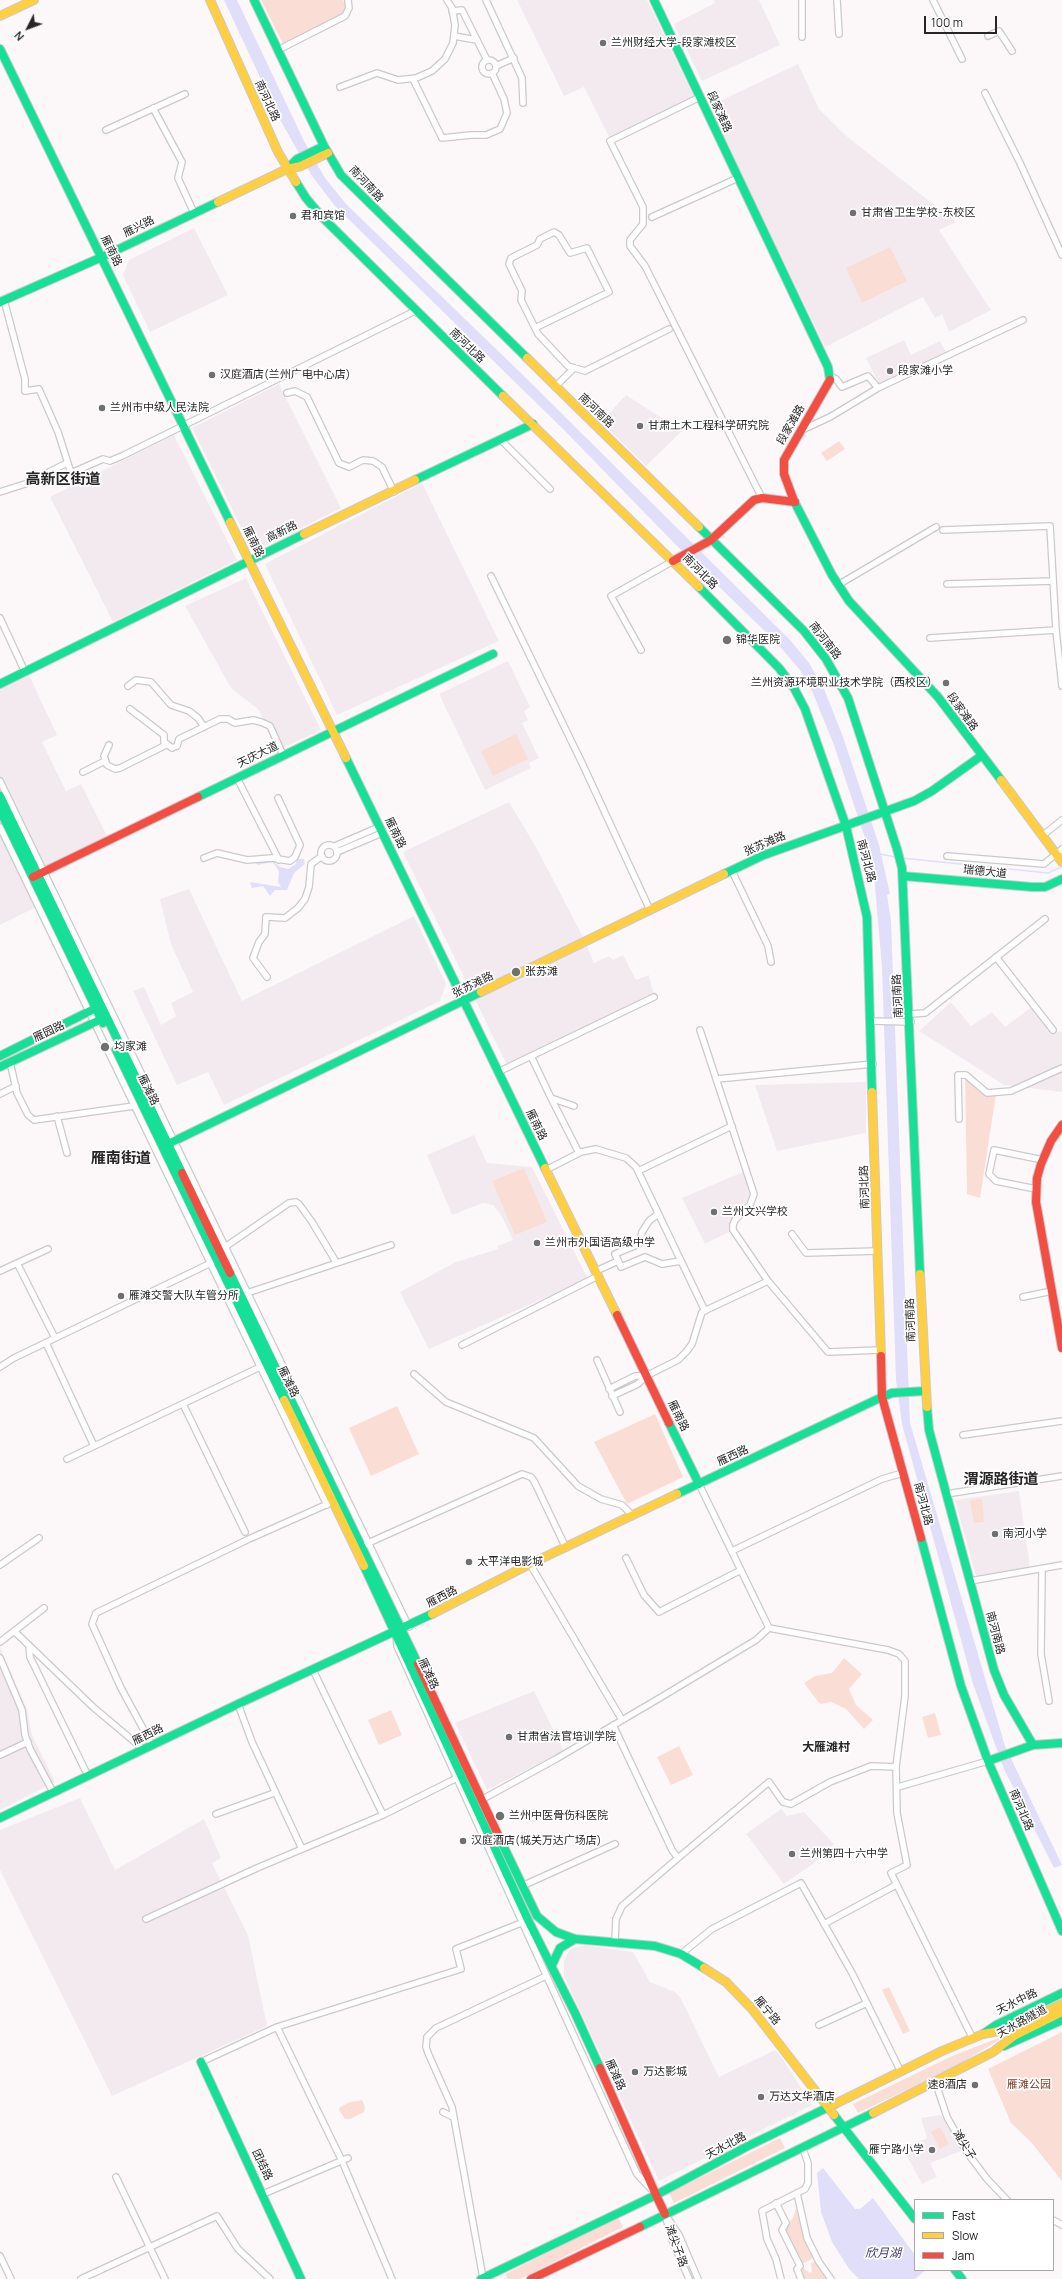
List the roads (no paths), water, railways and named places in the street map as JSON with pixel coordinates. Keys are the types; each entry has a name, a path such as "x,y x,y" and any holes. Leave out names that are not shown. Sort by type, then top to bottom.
{"main road":[{"path":"0,16 34,0"},
{"name":"南河北路","path":"210,0 287,169 306,198 322,217 416,311 677,560 779,668 794,688 805,709 846,826 862,889 867,917 873,1064 882,1397 961,1686 1062,1931"},
{"name":"南河南路","path":"254,0 278,50 322,151 341,175 804,631 836,674 848,698 886,812 903,872 925,1391 929,1430 1000,1685 1033,1745"},
{"name":"段家滩路","path":"654,0 828,366 830,380 784,460 784,474 795,502 838,585 849,601 938,697 1042,836 1060,856"},
{"name":"雁南路","path":"0,49 699,1484"},
{"name":"雁兴路","path":"2,301 102,257 322,151"},
{"name":"高新路","path":"0,684 250,560 533,424"},
{"path":"677,560 711,540 754,500 762,498 795,502"},
{"name":"天庆大道","path":"37,875 493,654"},
{"path":"886,812 914,801 932,791 981,756"},
{"name":"雁滩路","path":"0,796 37,875 95,1008 104,1018 165,1145 257,1352 333,1502 402,1630"},
{"name":"雁滩路","path":"0,810 37,875"},
{"name":"张苏滩路","path":"165,1145 770,853 886,812"},
{"name":"瑞德大道","path":"903,872 1032,887 1045,886 1062,879"},
{"name":"雁园路","path":"0,1056 95,1008"},
{"name":"雁园路","path":"0,1067 104,1018"},
{"path":"1062,1125 1056,1132 1043,1160 1036,1189 1037,1213 1061,1332 1062,1348"},
{"name":"雁滩路","path":"217,1260 333,1502 365,1545 526,1921 552,1965 665,2214"},
{"name":"雁西路","path":"0,1818 238,1704 402,1630 530,1564 882,1397 892,1394 925,1391"},
{"path":"991,1760 1033,1745 1062,1743"},
{"name":"雁滩路","path":"463,1775 481,1800 537,1916"},
{"name":"雁宁路","path":"537,1916 556,1932 575,1939 615,1941 655,1946 681,1954 726,1982 752,2009 842,2127 914,2218"},
{"path":"552,1965 560,1948 575,1939"},
{"name":"天水中路","path":"983,2034 996,2025 1062,1993"},
{"name":"天水路隧道","path":"983,2034 1010,2029 1062,2004"},
{"name":"天水路隧道","path":"993,2052 1014,2036 1062,2012"},
{"path":"531,2279 803,2149 842,2127 993,2052 1062,2020"},
{"name":"天水北路","path":"483,2279 656,2195 828,2107 983,2034"},
{"name":"团结路","path":"201,2062 301,2279"},
{"path":"499,2279 501,2269"},
{"path":"956,2271 962,2279"}],"street":[{"path":"278,50 345,16 349,8 348,0"},
{"path":"340,87 377,73 398,80 413,79 432,71 445,59 453,43 455,26 452,11 447,0"},
{"path":"486,0 522,78 523,103"},
{"path":"802,0 802,37"},
{"path":"837,0 840,34"},
{"path":"933,0 962,59"},
{"path":"452,11 462,10 487,60"},
{"path":"988,36 999,31 1012,51"},
{"path":"454,36 477,40"},
{"path":"492,73 496,66 514,58"},
{"path":"487,60 493,61 496,66"},
{"path":"487,60 484,63 483,69 486,72 492,73"},
{"path":"413,79 442,138 486,135 500,129 507,113 504,99 492,73"},
{"path":"985,93 1020,163 1062,254"},
{"path":"106,130 185,94"},
{"path":"700,97 610,141 643,207 643,224 630,240 630,246 645,266 762,498"},
{"path":"153,108 182,162 178,178 194,213"},
{"path":"652,217 738,178"},
{"path":"535,328 609,292 587,248 570,253 559,235 554,232 543,237 537,245 513,256 509,262 522,291 521,300 535,328 538,334 568,366 585,371 669,329"},
{"path":"2,301 25,379 25,391 39,389 58,432 71,473 103,459 110,461 416,311"},
{"path":"802,430 830,417 878,388 1024,320"},
{"path":"555,387 574,368"},
{"path":"829,375 836,379 842,387 868,376 878,388"},
{"path":"287,394 296,391 307,397 339,463 349,467 362,460 373,461 382,467 394,492"},
{"path":"501,440 550,489"},
{"path":"0,492 25,484 67,463"},
{"path":"943,530 1050,526 1056,630 1062,686"},
{"path":"838,585 936,527"},
{"path":"641,650 611,596 677,560"},
{"path":"491,576 582,763 650,910"},
{"path":"947,584 1053,581"},
{"path":"0,618 25,672"},
{"path":"930,638 1056,630"},
{"path":"128,686 136,680 146,680 151,682 172,705 189,711 198,718 204,727"},
{"path":"130,709 164,735 166,745"},
{"path":"109,745 104,752 105,761 111,767 120,768 166,745 174,747 179,739 224,718 235,723 253,720 270,726 284,755"},
{"path":"83,772 105,761"},
{"path":"237,778 279,860"},
{"name":"雁滩路","path":"0,781 37,875 104,1018 165,1145 225,1247 248,1293 365,1545"},
{"path":"204,858 217,853 246,860 272,858 290,861 295,857 300,845 278,798"},
{"path":"1042,836 1062,820"},
{"name":"雁滩路","path":"0,827 95,1008 104,1018 134,1106 165,1145"},
{"path":"336,849 381,830"},
{"path":"267,977 253,958 258,942 265,934 266,917 285,918 298,908 305,899 309,887 311,864 322,856 323,847 329,844 336,849"},
{"path":"322,856 327,860 333,860 336,849"},
{"path":"948,856 1044,864 1060,856"},
{"path":"732,871 768,946 771,962"},
{"path":"871,1021 898,1022 925,1013 1045,920"},
{"path":"996,958 1053,1030"},
{"path":"498,1072 654,997"},
{"path":"700,1030 754,1194 750,1205 733,1225 734,1230 768,1281 828,1352 881,1350"},
{"path":"531,1056 579,1153"},
{"path":"10,1062 17,1093 28,1115 34,1120 134,1106"},
{"path":"716,1079 873,1064"},
{"path":"959,1119 958,1075 966,1075 987,1093 1011,1091 1062,1068"},
{"path":"0,1094 16,1086"},
{"path":"551,1098 574,1106"},
{"path":"57,1116 67,1153"},
{"path":"638,1171 732,1126"},
{"path":"546,1170 579,1153 596,1149 626,1158 638,1171 705,1311"},
{"path":"1036,1189 996,1181 989,1174 994,1150 1043,1160"},
{"path":"225,1247 289,1203 296,1202 303,1210 336,1262"},
{"path":"658,1214 645,1227 639,1244 615,1254 618,1261 621,1267 644,1257 662,1264 681,1261"},
{"path":"792,1234 806,1253 878,1251"},
{"path":"248,1293 336,1262 391,1245"},
{"path":"0,1271 48,1249"},
{"path":"0,1367 55,1338 217,1260"},
{"path":"462,1345 597,1274 618,1261"},
{"path":"17,1263 55,1338"},
{"path":"612,1396 638,1384 646,1376 678,1360 692,1344 702,1312 768,1281"},
{"path":"1022,1297 1052,1291"},
{"path":"46,1343 94,1446"},
{"name":"雁滩路","path":"257,1352 260,1367 333,1502"},
{"path":"597,1360 608,1389 620,1412"},
{"path":"67,1459 260,1367"},
{"path":"414,1374 446,1402 534,1438 578,1486 601,1500 618,1503 633,1516"},
{"path":"608,1389 635,1376 646,1376"},
{"path":"183,1404 245,1532"},
{"path":"963,1435 1062,1421"},
{"path":"732,1551 882,1479 903,1473"},
{"path":"365,1545 522,1474 531,1477 534,1481 566,1548"},
{"path":"946,1494 1062,1476"},
{"name":"雁南路","path":"699,1484 769,1628"},
{"path":"152,1745 121,1688 92,1624 96,1614 249,1539 333,1502"},
{"path":"0,1565 39,1538"},
{"path":"626,1558 644,1595 659,1612 741,1570"},
{"path":"530,1564 622,1720"},
{"path":"970,1581 1062,1565"},
{"path":"1042,1569 1042,1654 1049,1701"},
{"path":"0,1642 44,1608"},
{"path":"481,1800 556,1759 756,1640 769,1628 888,1650 903,1657 906,1667 905,1696 896,1767 898,1787 897,1813 907,1865 891,1873 973,2039"},
{"path":"14,1631 93,1706 143,1749"},
{"path":"29,1644 30,1657 88,1776"},
{"path":"0,1658 22,1710 28,1742 53,1792"},
{"path":"313,1670 383,1815"},
{"path":"238,1704 252,1742 274,1793 302,1849"},
{"path":"613,1725 672,1850 678,1858"},
{"path":"0,1754 28,1742"},
{"path":"898,1787 991,1760"},
{"path":"615,1941 616,1919 622,1906 769,1782 783,1802 791,1804 830,1782 871,1766 896,1767"},
{"path":"146,1919 302,1849 383,1815 463,1775"},
{"path":"216,1814 274,1793"},
{"path":"522,1886 615,1844"},
{"path":"681,1954 712,1929 801,1883 867,2003 901,2072"},
{"path":"824,1924 896,1884"},
{"path":"201,2062 278,2027 462,1969 456,1949 526,1921 546,1976 637,2174 656,2195"},
{"path":"483,2279 452,2107 426,2047 427,2036 436,2028 546,1976"},
{"path":"819,2024 867,2003"},
{"path":"278,2027 342,2161 392,2279"},
{"name":"滩尖子","path":"935,2081 947,2117 966,2151 987,2179 1005,2199"},
{"path":"443,2112 453,2117"},
{"path":"780,2279 776,2259 767,2239 762,2211 804,2189 808,2183 808,2163 803,2149"},
{"path":"263,2194 348,2158"},
{"path":"116,2177 165,2279"},
{"path":"797,2193 807,2238 819,2262 831,2279"},
{"path":"776,2203 786,2223 782,2230 800,2266 797,2269 801,2279"},
{"name":"滩尖子路","path":"665,2214 672,2240 689,2279"},
{"name":"滩尖子路","path":"665,2214 679,2235 698,2279"},
{"path":"81,2279 217,2216 238,2249 270,2279"},
{"path":"0,2256 11,2279"}],"water":[{"path":"224,0 237,0 304,141 325,178 346,204 526,378 791,641 809,663 824,689 843,737 879,845 890,894 887,895 891,921 910,1423 1005,1746 1062,1865 1054,1868 1004,1769 973,1684 902,1424 896,1380 882,967 874,875 869,850 834,745 812,691 800,670 776,642 673,542 566,432 335,206 312,176 279,118"},
{"path":"296,859 304,859 305,864 294,873 287,890 275,890 270,896 263,886 252,888 250,882 281,887 278,882 279,871 272,862 258,865 255,862 257,861 274,862 280,867 288,869 296,864"},
{"name":"欣月湖","path":"823,2168 855,2209 860,2209 873,2198 914,2254 914,2271 925,2271 915,2279 859,2279 849,2269 832,2242 821,2212 817,2173"}],"waterway":[{"path":"880,854 896,857"},
{"path":"902,858 1048,873 1062,867"}],"place":[{"name":"兰州财经大学-段家滩校区","path":"603,43"},
{"name":"甘肃省卫生学校-东校区","path":"853,213"},
{"name":"君和宾馆","path":"293,216"},
{"name":"段家滩小学","path":"890,371"},
{"name":"汉庭酒店(兰州广电中心店)","path":"212,375"},
{"name":"兰州市中级人民法院","path":"102,408"},
{"name":"甘肃土木工程科学研究院","path":"640,426"},
{"name":"锦华医院","path":"727,640"},
{"name":"兰州资源环境职业技术学院（西校区）","path":"946,683"},
{"name":"张苏滩","path":"516,972"},
{"name":"均家滩","path":"105,1047"},
{"name":"兰州文兴学校","path":"714,1212"},
{"name":"兰州市外国语高级中学","path":"537,1243"},
{"name":"雁滩交警大队车管分所","path":"121,1296"},
{"name":"南河小学","path":"995,1534"},
{"name":"太平洋电影城","path":"469,1562"},
{"name":"甘肃省法官培训学院","path":"509,1737"},
{"name":"兰州中医骨伤科医院","path":"500,1816"},
{"name":"汉庭酒店(城关万达广场店)","path":"463,1841"},
{"name":"兰州第四十六中学","path":"792,1854"},
{"name":"万达影城","path":"635,2072"},
{"name":"速8酒店","path":"975,2085"},
{"name":"万达文华酒店","path":"761,2097"},
{"name":"雁宁路小学","path":"932,2150"}],"district":[{"name":"高新区街道","path":"63,480"},
{"name":"雁南街道","path":"121,1159"},
{"name":"渭源路街道","path":"1001,1480"},
{"name":"大雁滩村","path":"826,1748"}],"park label":[{"name":"雁滩公园","path":"1029,2085"}]}
